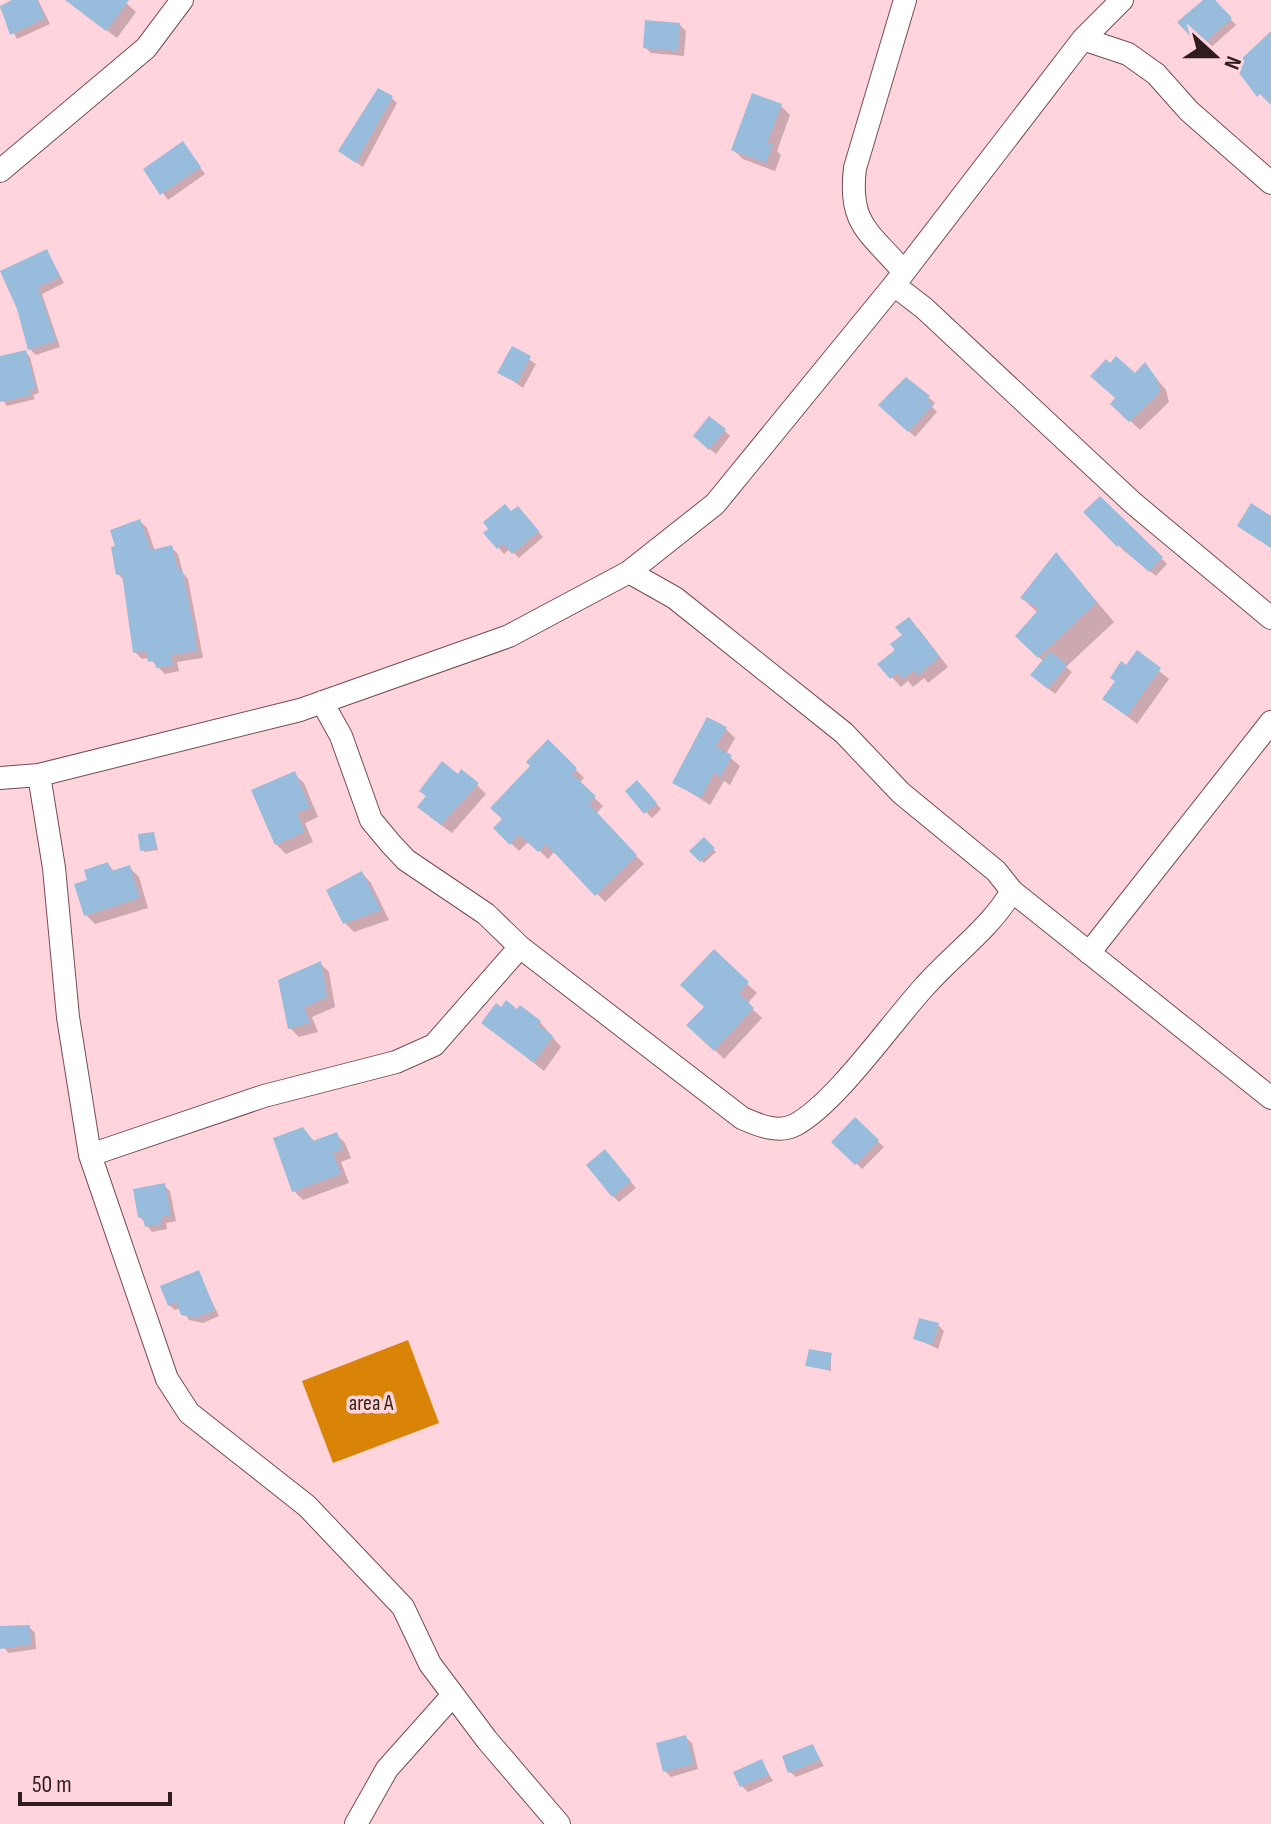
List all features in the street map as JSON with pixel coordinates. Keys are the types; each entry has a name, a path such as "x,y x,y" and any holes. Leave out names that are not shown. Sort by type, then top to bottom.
{"street":[{"path":"0,171 146,48 182,0"},
{"path":"905,0 855,168 852,192 859,222 924,308 1133,503 1271,618"},
{"path":"0,778 39,775 322,702 509,636 629,572 715,504 899,278 1083,39 1122,0"},
{"path":"1083,39 1128,54 1156,74 1189,111 1271,183"},
{"path":"629,572 675,598 844,733 901,793 996,871 1012,891 1271,1098"},
{"path":"322,702 341,736 371,820 406,860 486,914 520,947 742,1118 765,1128 791,1127 837,1088 926,984 992,922 1012,891"},
{"path":"1089,953 1271,722"},
{"path":"39,775 54,868 68,1017 90,1155 167,1379 189,1413 307,1506 403,1607 430,1664 559,1824"},
{"path":"90,1155 264,1096 396,1062 434,1045 520,947"},
{"path":"356,1824 387,1769 453,1695"}],"green space":[{"name":"area A","path":"408,1340 439,1423 333,1463 302,1381"}],"building":[{"path":"12,0 37,0 45,18 10,35 0,6"},
{"path":"65,0 129,0 106,31"},
{"path":"1203,0 1215,0 1232,18 1200,47 1177,22"},
{"path":"645,20 680,23 678,51 643,48"},
{"path":"1271,31 1271,105 1260,94 1257,97 1234,66"},
{"path":"378,88 393,96 356,163 338,151"},
{"path":"752,93 782,104 767,143 773,144 766,163 731,150"},
{"path":"183,141 201,167 160,195 143,169"},
{"path":"47,249 60,277 38,287 56,341 28,350 17,309 0,271"},
{"path":"512,346 531,356 517,383 497,373"},
{"path":"26,350 36,389 30,390 31,395 0,402 0,356"},
{"path":"1116,356 1135,373 1145,362 1157,379 1160,392 1129,422 1110,404 1115,398 1090,376 1106,359 1110,363"},
{"path":"906,377 930,396 927,399 933,405 908,432 878,405"},
{"path":"709,416 726,429 709,450 693,436"},
{"path":"1100,496 1163,557 1149,572 1119,545 1117,547 1083,512"},
{"path":"1251,503 1271,516 1271,548 1237,526"},
{"path":"505,504 511,511 518,506 539,531 512,554 503,544 497,549 483,533 488,529 483,522"},
{"path":"140,519 151,550 172,545 178,570 182,570 195,632 197,651 171,655 173,665 156,668 155,661 148,662 146,651 133,653 122,574 116,575 111,547 115,546 110,530"},
{"path":"1056,552 1097,602 1038,658 1015,636 1039,609 1020,598"},
{"path":"909,617 940,657 918,675 914,670 903,679 898,673 890,679 877,664 895,650 890,644 902,635 895,627"},
{"path":"1137,650 1161,668 1127,716 1102,699 1115,681 1110,678 1121,661 1126,665"},
{"path":"1050,651 1067,665 1048,689 1030,675"},
{"path":"707,717 727,727 716,747 732,755 721,777 714,773 701,798 672,783"},
{"path":"548,739 577,768 572,774 596,796 589,804 637,855 595,896 546,844 538,852 519,834 510,845 493,828 502,819 490,808 530,766 526,762"},
{"path":"442,761 458,774 461,769 479,783 441,825 417,807 426,796 419,791"},
{"path":"295,771 310,808 297,813 305,832 275,845 251,790"},
{"path":"637,780 657,803 644,814 625,791"},
{"path":"154,832 157,848 140,851 138,834"},
{"path":"704,837 715,848 700,862 689,851"},
{"path":"108,862 111,871 130,865 140,898 84,916 74,884 87,880 84,870"},
{"path":"362,871 381,910 343,924 326,890"},
{"path":"714,949 749,982 739,993 754,1008 714,1051 686,1025 704,1007 680,985"},
{"path":"321,961 327,997 304,1008 310,1023 288,1029 278,980"},
{"path":"506,1000 517,1009 520,1005 541,1021 538,1025 553,1036 534,1063 481,1023 496,1003 501,1007"},
{"path":"855,1117 879,1140 855,1165 831,1142"},
{"path":"303,1127 313,1141 337,1132 343,1149 333,1153 341,1174 292,1192 273,1138"},
{"path":"605,1149 631,1181 612,1197 586,1165"},
{"path":"165,1183 171,1215 161,1217 162,1224 145,1227 143,1217 138,1218 133,1189"},
{"path":"199,1270 215,1310 196,1318 181,1315 176,1302 168,1306 160,1286"},
{"path":"919,1318 939,1323 932,1345 913,1339"},
{"path":"809,1349 832,1353 829,1370 805,1366"},
{"path":"30,1625 31,1644 0,1649 0,1626"},
{"path":"686,1735 694,1764 663,1772 656,1743"},
{"path":"813,1744 820,1760 788,1773 782,1756"},
{"path":"762,1759 769,1775 740,1787 733,1772"}]}
